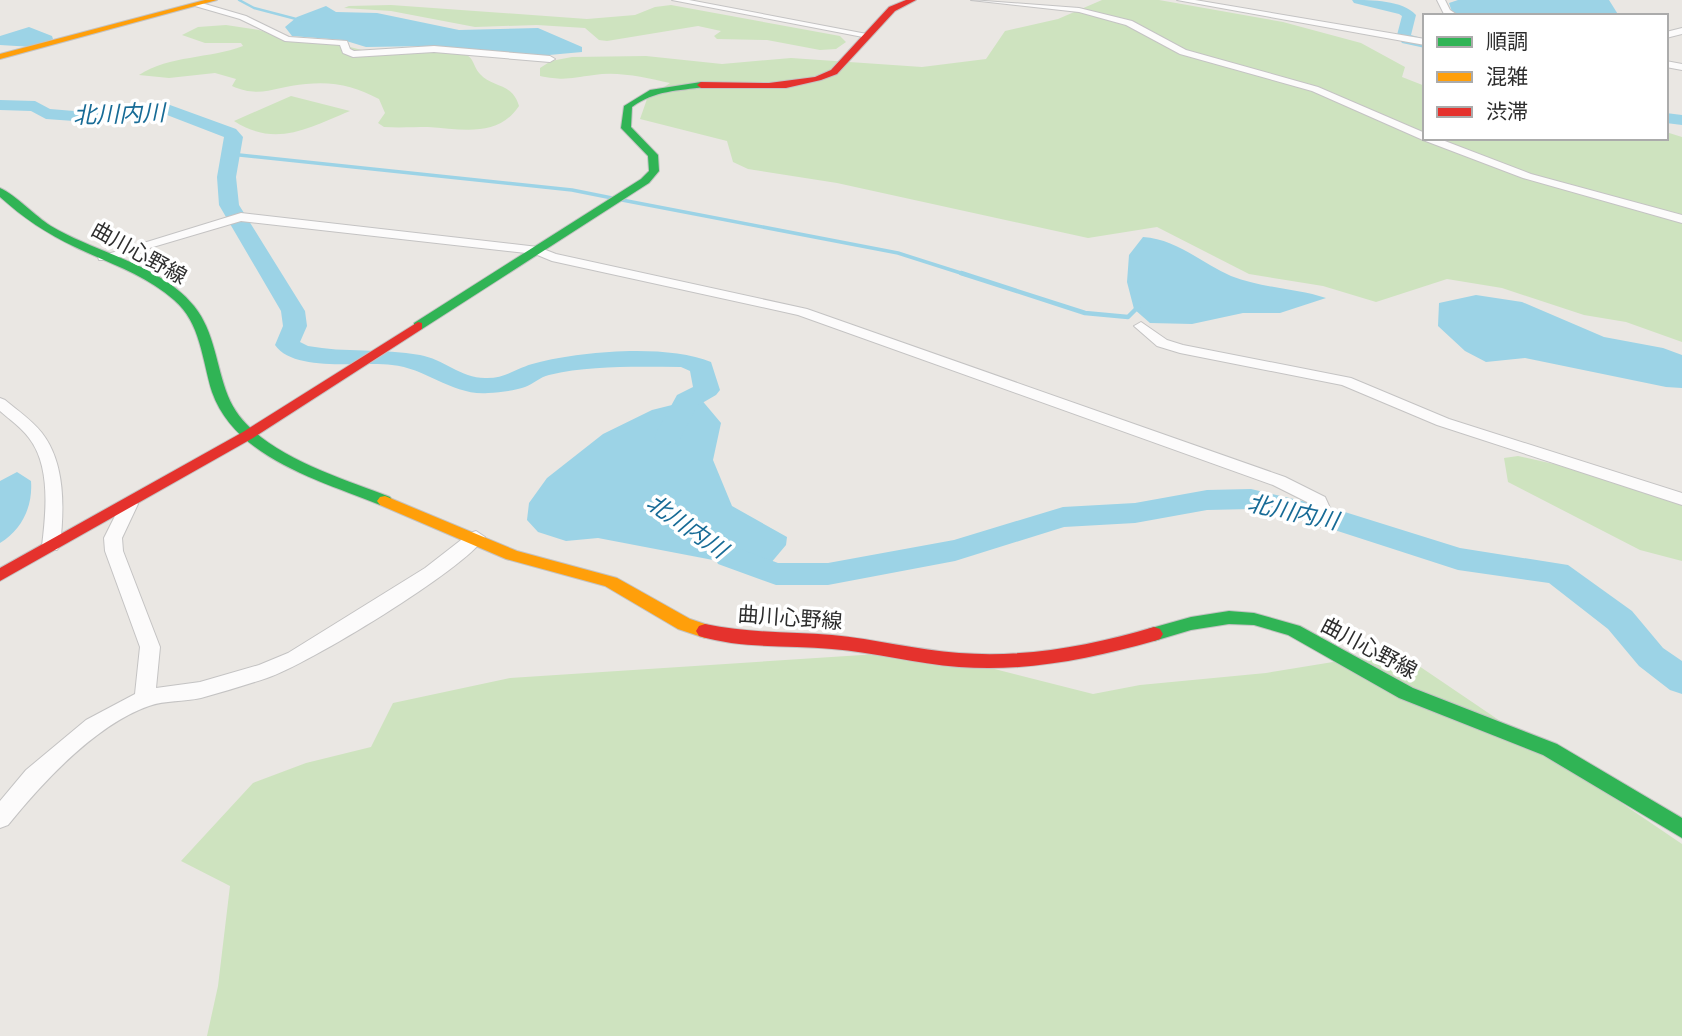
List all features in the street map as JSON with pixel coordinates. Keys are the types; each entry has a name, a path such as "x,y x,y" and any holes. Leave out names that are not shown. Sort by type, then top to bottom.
{"street":[{"path":"676,0 868,35"},
{"path":"0,575 248,435 645,181 654,171 653,155 631,135 625,123 633,99 655,88 670,86 782,86 811,82 834,72 896,6 912,0"},
{"path":"975,0 1079,10 1129,23 1183,52 1315,89 1423,137"},
{"path":"1181,0 1423,42"},
{"path":"1441,0 1451,14"},
{"path":"0,57 199,2 274,30 288,40 344,43 346,51 353,54 434,49 550,59"},
{"path":"1431,140 1527,176 1682,219"},
{"name":"曲川心野線","path":"1,195 25,216 182,300 198,320 211,348 227,416 248,435 348,485 476,537 517,557 586,573 624,587 686,625 704,631 754,639 850,644 956,662 1004,661 1099,649 1213,620 1251,618 1293,631 1412,695 1533,741 1573,762 1682,830"},
{"path":"104,257 241,216 538,251 552,257 802,312 1279,481 1319,501 1321,508 1316,523"},
{"path":"1141,326 1162,343 1180,349 1346,381 1443,422 1682,499"},
{"path":"0,403 38,438 46,452 53,495 51,546"},
{"path":"129,504 113,538 114,551 150,647 145,698"},
{"path":"0,818 34,777 94,726 145,698 200,690 264,671 295,658 432,573 476,537"}],"green space":[{"path":"1102,0 1159,0 1283,22 1361,43 1405,67 1402,77 1423,85 1423,140 1668,140 1668,133 1682,137 1682,342 1626,322 1584,315 1502,288 1447,279 1376,302 1323,286 1249,274 1157,227 1088,238 837,183 748,169 733,162 727,141 640,119 647,99 670,83 613,74 562,79 540,76 540,68 551,61 572,57 646,56 722,64 791,58 922,67 986,59 1005,31 1058,19"},
{"path":"391,5 587,19 635,15 655,7 671,5 840,36 846,42 836,49 820,50 767,40 717,39 714,36 721,31 698,26 607,41 599,40 585,28 537,25 475,27 391,11 344,8"},
{"path":"226,25 259,30 287,39 338,44 370,52 462,53 471,59 477,71 485,78 512,93 519,106 501,123 478,129 384,127 378,123 385,113 379,99 344,86 316,83 260,92 232,86 236,79 215,73 169,78 139,75 177,60 243,46 241,43 205,43 182,35 198,27"},
{"path":"291,96 350,111 306,129 278,134 249,129 234,121"},
{"path":"1518,456 1682,493 1682,561 1640,550 1508,482 1504,458"},
{"path":"924,651 1093,694 1140,685 1266,673 1376,655 1419,666 1682,844 1682,1036 207,1036 218,986 230,886 181,861 253,783 306,763 371,747 393,703 510,678"}],"water":[{"path":"1458,0 1609,0 1618,14 1458,14 1452,12 1449,3"},
{"path":"326,6 336,12 377,13 459,30 538,28 582,47 582,52 538,56 427,46 366,47 343,40 292,36 285,27 297,17"},
{"path":"29,27 52,36 53,39 33,47 0,45 0,36"},
{"path":"1143,237 1167,242 1242,280 1326,298 1280,313 1243,313 1192,324 1150,323 1134,309 1127,282 1129,255"},
{"path":"1476,295 1522,302 1604,337 1663,348 1682,355 1682,388 1525,358 1486,362 1465,351 1438,326 1439,303"},
{"path":"700,398 721,423 713,460 732,506 787,537 786,545 765,570 598,538 566,541 538,532 527,520 529,503 547,478 603,434 652,410"},
{"path":"17,472 31,481 28,508 20,524 0,543 0,481"}],"waterway":[{"path":"239,0 254,8 300,20"},
{"path":"1359,0 1404,11 1409,15 1404,35 1407,40 1423,44"},
{"name":"北川内川","path":"0,105 35,106 46,114 74,116 147,108 170,110 230,133 234,137 226,177 229,205 293,311 295,326 287,345 301,352 323,356 392,357 424,363 457,381 485,386 515,382 540,369 615,359 685,360 702,367 707,390 686,401 668,437"},
{"path":"1668,118 1682,120"},
{"path":"230,154 572,190 612,198"},
{"path":"622,200 898,253 967,275"},
{"path":"961,273 1085,313 1128,317 1138,307"},
{"name":"北川内川","path":"729,556 776,574 828,574 955,550 1063,517 1135,513 1207,500 1251,499 1322,515 1458,559 1557,573 1620,620 1651,657 1682,680"}],"traffic: fast":[{"path":"418,326 645,181 654,171 653,155 626,128 628,106 653,92 672,87 701,85"},
{"path":"0,191 47,228 138,271 178,297 198,321 226,408 238,424 255,439 297,465 385,501"},
{"path":"1154,634 1229,618 1254,619 1294,630 1406,693 1550,749 1682,829"}],"traffic: slow":[{"path":"0,57 213,0"},
{"path":"385,501 512,555 611,582 684,624 705,631"}],"traffic: jam":[{"path":"701,85 769,86 818,79 834,72 892,9 912,0"},
{"path":"0,575 248,435 418,326"},
{"path":"705,631 752,638 832,642 943,659 984,661 1058,656 1154,634"}]}
